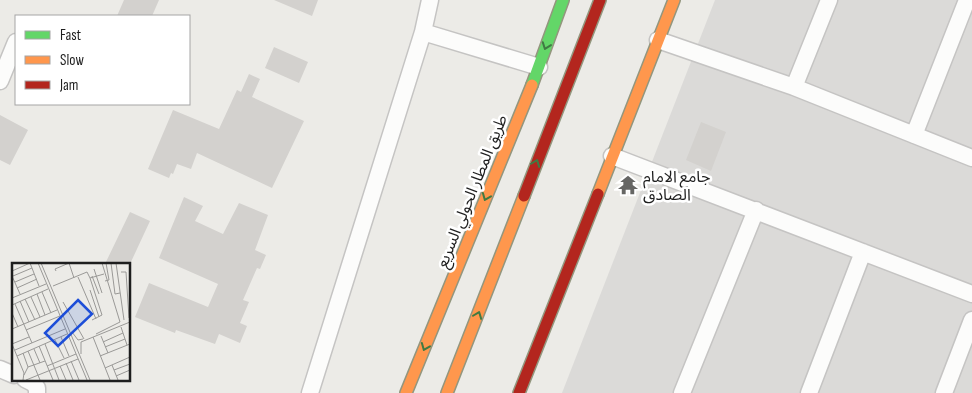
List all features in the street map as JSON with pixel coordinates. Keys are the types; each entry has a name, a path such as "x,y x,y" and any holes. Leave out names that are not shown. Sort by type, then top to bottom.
{"main road":[{"name":"طريق المطار الحولي السريع","path":"406,393 539,67 562,0"},
{"path":"448,393 600,0"},
{"path":"519,393 674,0"}],"street":[{"path":"310,393 423,32 430,0"},
{"path":"794,87 829,0"},
{"path":"914,135 967,9"},
{"path":"423,32 539,67"},
{"path":"658,40 794,87 972,158"},
{"path":"0,81 15,44"},
{"path":"612,156 972,294"},
{"path":"682,393 756,210"},
{"path":"809,393 864,252"},
{"path":"944,393 972,320"},
{"path":"0,369 12,374"},
{"path":"27,380 37,388 37,393"}],"shaded area":[{"path":"715,0 972,0 972,393 562,393"}],"building":[{"path":"124,0 159,0 152,15 117,15"},
{"path":"274,0 318,0 312,16"},
{"path":"274,47 308,62 299,83 265,68"},
{"path":"249,74 260,79 252,97 304,121 272,188 197,153 191,169 177,164 169,178 148,169 173,110 219,129 237,90 241,92"},
{"path":"0,115 28,130 10,165 0,160"},
{"path":"701,122 726,132 711,171 686,160"},
{"path":"184,197 203,206 195,221 223,234 239,203 268,215 255,250 266,255 260,269 257,268 243,300 249,302 240,323 247,326 240,343 219,334 215,344 176,330 175,333 135,317 149,283 208,307 218,284 159,258"},
{"path":"130,212 150,221 130,264 105,263"}],"traffic: fast":[{"path":"532,85 563,0"}],"traffic: slow":[{"path":"598,194 674,0"},
{"path":"406,393 532,85"},
{"path":"447,393 524,196"}],"traffic: jam":[{"path":"524,196 600,0"},
{"path":"519,393 598,194"}],"place":[{"name":"جامع الامام الصادق","path":"628,185"}]}
